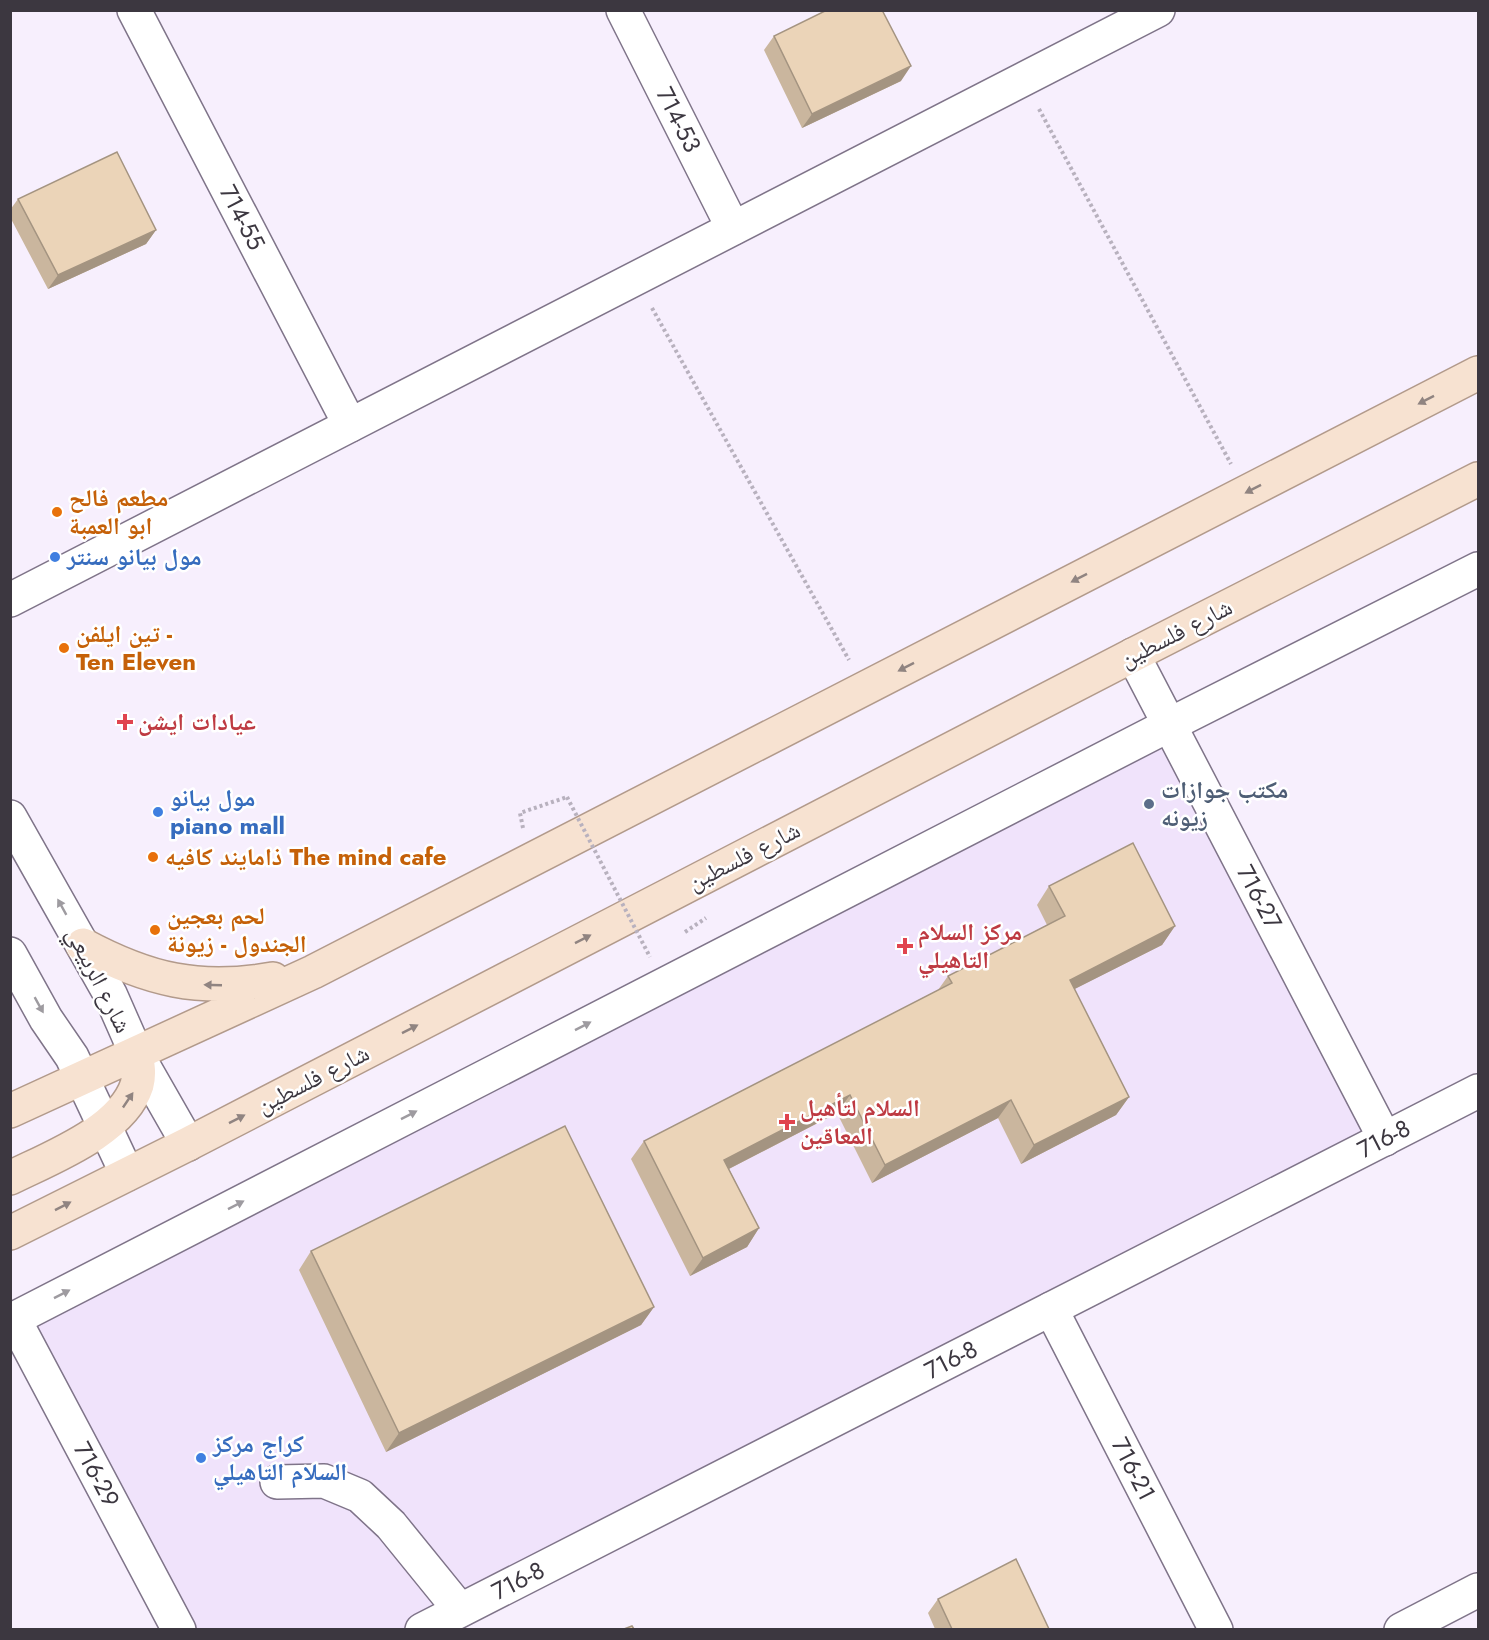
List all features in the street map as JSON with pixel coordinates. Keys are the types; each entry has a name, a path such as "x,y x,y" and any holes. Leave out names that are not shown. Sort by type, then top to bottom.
{"main road":[{"path":"10,1111 313,972 1479,373"},
{"name":"شارع فلسطين","path":"10,1233 188,1144 1133,655 1479,479"},
{"path":"83,945 116,963 156,977 192,984 244,984 313,972"},
{"path":"10,1178 75,1146 117,1115 130,1099 137,1084 139,1069 136,1053"}],"street":[{"name":"714-55","path":"134,10 350,425"},
{"name":"714-53","path":"623,10 733,228"},
{"path":"10,600 1023,79 1121,19 1158,10"},
{"path":"12,1320 1169,724 1479,569"},
{"name":"716-27","path":"1133,655 1385,1139"},
{"name":"شارع الربيعي","path":"10,817 110,994 136,1053 188,1144"},
{"path":"10,954 82,1077 127,1174"},
{"name":"716-8","path":"422,1629 1479,1091"},
{"name":"716-21","path":"1051,1309 1216,1629"},
{"name":"716-29","path":"12,1320 179,1629"},
{"path":"277,1482 324,1481 360,1496 391,1526 460,1611"},
{"path":"1401,1629 1479,1590"}],"path":[{"path":"1023,79 1247,492"},
{"path":"635,279 864,688"},
{"path":"520,813 567,797 650,957"}],"shaded area":[{"path":"1169,725 1385,1139 422,1629 179,1629 14,1319"}],"building":[{"path":"827,10 882,10 911,66 812,114 774,36"},
{"path":"117,152 156,230 58,275 18,199"},
{"path":"1133,843 1175,926 1070,980 1129,1097 1034,1145 1011,1100 885,1165 850,1095 724,1160 759,1228 703,1258 644,1141 952,983 948,976 1065,916 1049,886"},
{"path":"565,1126 654,1307 399,1433 311,1251"},
{"path":"1016,1559 1049,1629 952,1629 938,1599"}],"place":[{"name":"مطعم فالح ابو العمبة","path":"57,512"},
{"name":"مول بيانو سنتر","path":"55,557"},
{"name":"تين ايلفن - Ten Eleven","path":"64,648"},
{"name":"عيادات ايشن","path":"125,722"},
{"name":"مكتب جوازات زيونه","path":"1149,804"},
{"name":"مول بيانو piano mall","path":"158,812"},
{"name":"ذامايند كافيه The mind cafe","path":"153,857"},
{"name":"لحم بعجين الجندول - زيونة","path":"155,930"},
{"name":"مركز السلام التاهيلي","path":"905,946"},
{"name":"السلام لتأهيل المعاقين","path":"787,1122"},
{"name":"كراج مركز السلام التاهيلي","path":"201,1458"}]}
